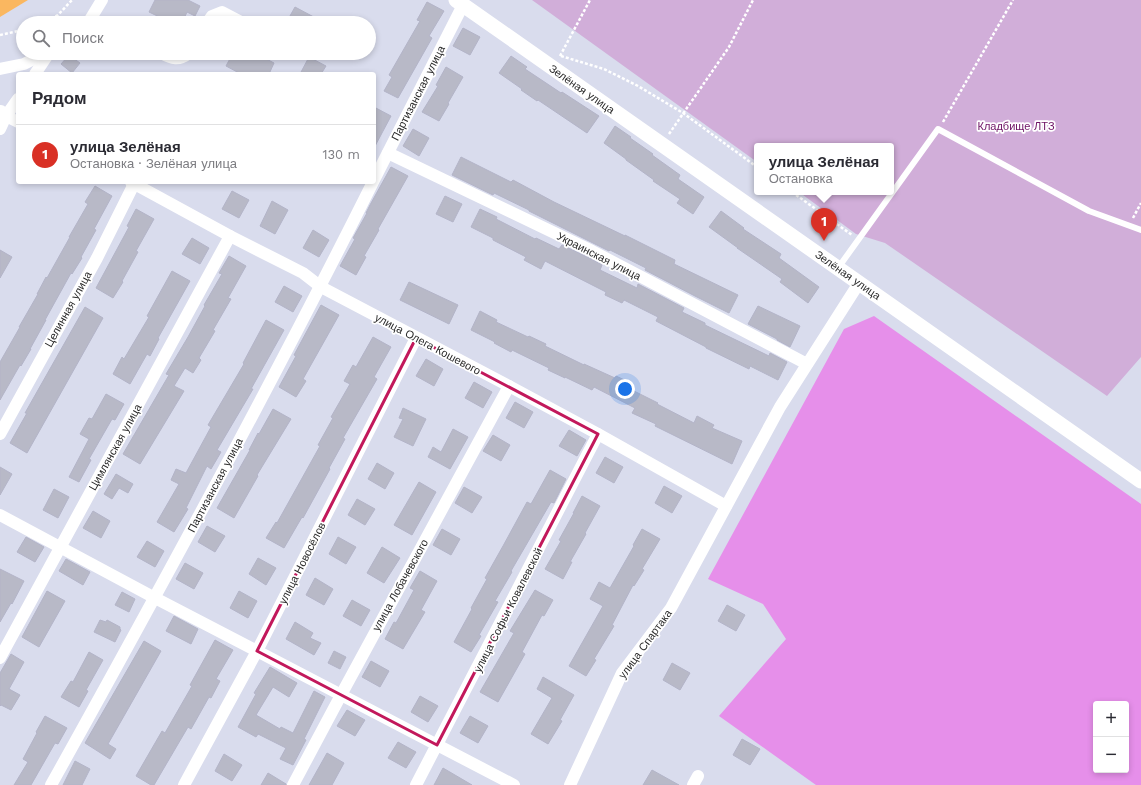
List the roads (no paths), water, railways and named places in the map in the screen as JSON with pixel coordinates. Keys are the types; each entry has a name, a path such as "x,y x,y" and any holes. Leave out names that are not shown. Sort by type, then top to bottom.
{"street":[{"path":"92,16 102,0"},
{"name":"Зелёная улица","path":"460,3 557,62 662,145 1141,481"},
{"name":"Партизанская улица","path":"376,177 460,3"},
{"path":"212,16 222,12 230,16"},
{"path":"0,69 24,64 31,60"},
{"path":"36,72 44,60"},
{"path":"0,129 3,113 16,101"},
{"path":"3,113 16,121"},
{"name":"Украинская улица","path":"388,153 592,251 807,364"},
{"name":"Целинная улица","path":"0,434 97,258 133,184"},
{"name":"улица Олега Кошевого","path":"135,184 230,236 303,273 321,287 598,434 726,506"},
{"name":"Партизанская улица","path":"51,785 155,598 321,287 372,184"},
{"name":"Цимлянская улица","path":"0,658 230,236"},
{"name":"улица Спартака","path":"570,785 622,673 671,608 780,407 859,283"},
{"name":"улица Новосёлов","path":"184,785 257,652 416,338"},
{"name":"улица Лобачевского","path":"293,785 509,386"},
{"name":"улица Софьи Ковалевской","path":"416,785 598,434"},
{"path":"0,515 257,652 514,785"}],"lane":[{"path":"894,190 938,129 1088,211 1141,230"},
{"path":"838,268 890,195"}],"place":[{"name":"улица Зелёная","path":"824,241"}],"park label":[{"name":"Кладбище ЛТЗ","path":"1016,126"}]}
